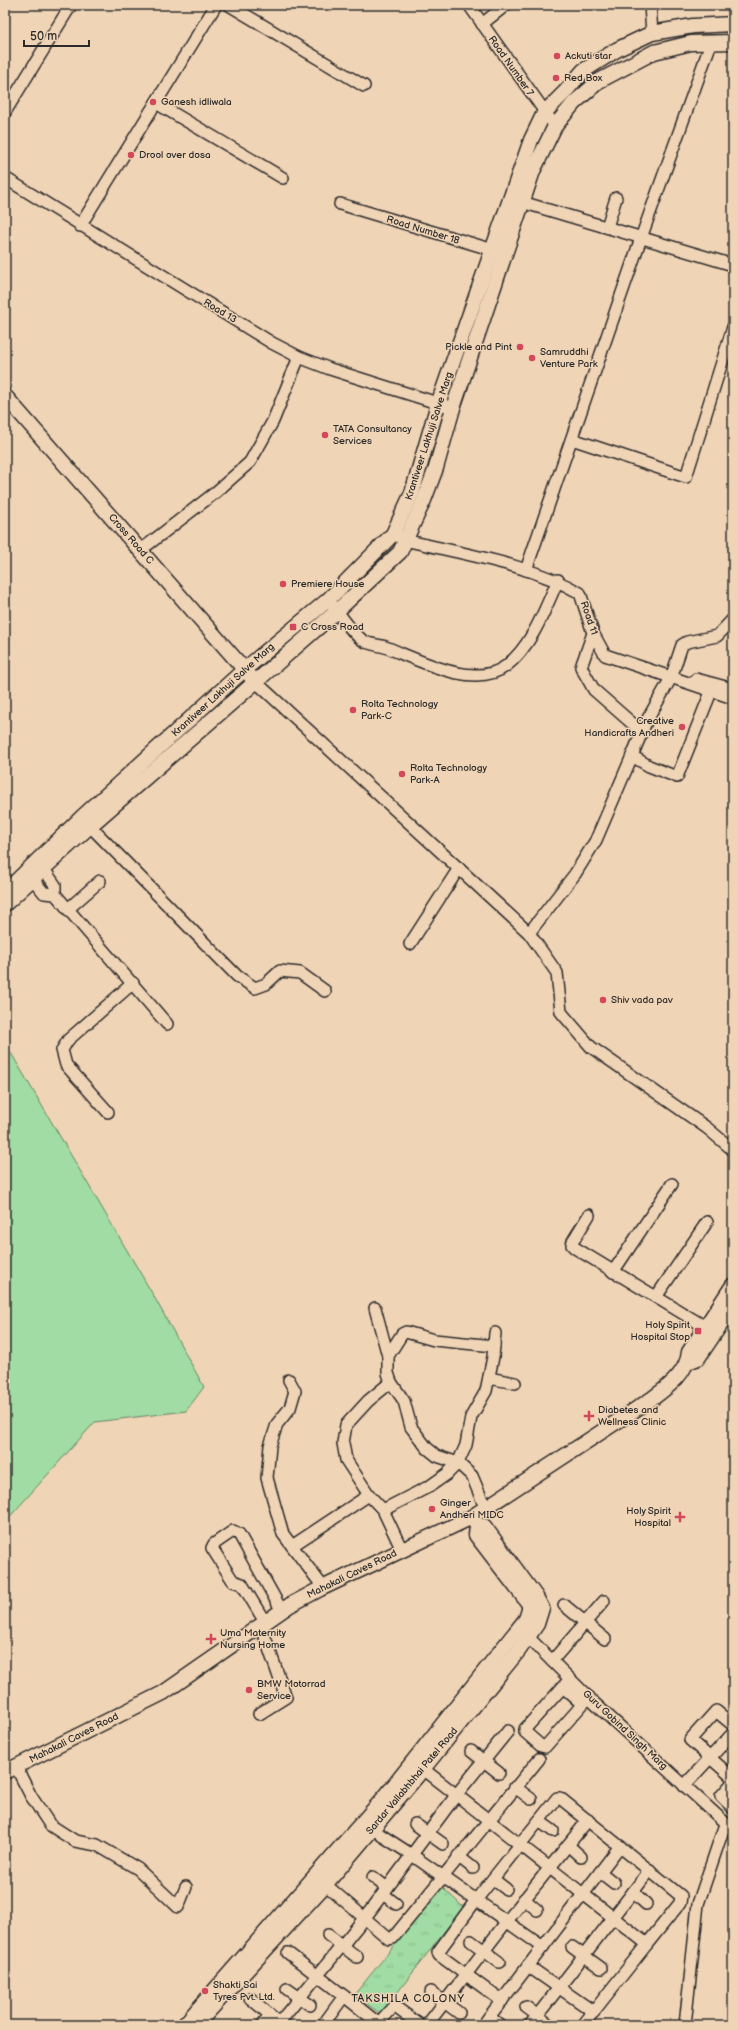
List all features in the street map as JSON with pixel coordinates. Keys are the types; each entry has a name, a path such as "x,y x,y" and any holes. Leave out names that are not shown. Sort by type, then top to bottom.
{"main road":[{"name":"Krantiveer Lakhuji Salve Marg","path":"5,892 82,817 245,669 328,600 399,537 424,500 436,468 499,252 517,200 531,140 544,113 583,71 618,49 652,33 693,26 733,24"},
{"name":"Krantiveer Lakhuji Salve Marg","path":"517,200 555,126 574,103 599,81 654,52 691,43 733,42"},
{"name":"Krantiveer Lakhuji Salve Marg","path":"5,904 90,826 338,611 400,552 399,537 438,404 499,252"},
{"name":"Cross Road C","path":"5,396 256,682"},
{"name":"Mahakali Caves Road","path":"11,1770 164,1693 282,1611 323,1587 402,1550 474,1522 485,1507 653,1398 679,1376 688,1362 698,1358 710,1330 733,1286"},
{"name":"Mahakali Caves Road","path":"710,1330 733,1306"},
{"name":"Sardar Vallabhbhai Patel Road","path":"196,2025 418,1765 508,1665 523,1633 537,1624 542,1608 536,1597 484,1526 474,1522"},
{"name":"Sardar Vallabhbhai Patel Road","path":"184,2025 321,1880"}],"street":[{"path":"5,112 71,5"},
{"path":"80,226 216,5"},
{"path":"229,5 364,86"},
{"name":"Road Number 7","path":"470,5 544,113 555,126"},
{"path":"482,24 506,5"},
{"path":"650,5 652,33"},
{"path":"526,570 641,238 711,42"},
{"path":"156,102 283,178"},
{"name":"Road 13","path":"5,178 80,226 272,343 299,357 330,369 453,408"},
{"path":"607,227 616,198"},
{"path":"517,200 733,265"},
{"name":"Road Number 18","path":"340,204 499,252"},
{"path":"572,440 686,477 733,327"},
{"path":"140,550 216,492 250,462 273,421 299,357"},
{"name":"Road 11","path":"399,537 526,570 558,580 580,593 593,633 606,656 671,675 711,692 733,698"},
{"path":"328,600 364,642 376,644 440,669 466,675 488,674 506,666 531,638 558,580"},
{"path":"529,933 575,874 596,840 642,732 671,675 682,645 717,636 733,619"},
{"path":"593,633 581,666 594,690 642,732"},
{"path":"671,675 733,689"},
{"path":"256,682 529,933 558,973 561,1012 591,1047 707,1128 733,1150"},
{"path":"632,756 649,766 677,778 711,692"},
{"path":"90,826 237,976 255,988 266,984 280,971 300,973 325,991"},
{"path":"43,868 55,885 55,894 167,1024"},
{"path":"410,944 459,868"},
{"path":"32,878 44,893 55,894"},
{"path":"68,909 100,881"},
{"path":"108,1112 66,1065 62,1050 68,1040 133,983"},
{"path":"613,1272 672,1184"},
{"path":"589,1215 572,1245 613,1272 710,1330"},
{"path":"656,1297 707,1222"},
{"path":"375,1308 388,1356 388,1372 391,1382 404,1401 411,1427 427,1448 437,1456 458,1463 472,1476 485,1507"},
{"path":"388,1356 402,1334 406,1332 434,1340 494,1346"},
{"path":"383,1510 430,1486 447,1474 458,1463 466,1445 470,1417 486,1391 494,1346 494,1333"},
{"path":"489,1378 514,1383"},
{"path":"289,1380 295,1391 290,1408 277,1424 270,1446 267,1478 283,1534 323,1587"},
{"path":"391,1382 368,1401 346,1425 343,1443 346,1460 369,1495 383,1510 402,1550"},
{"path":"292,1546 369,1495"},
{"path":"259,1714 286,1697 263,1624 242,1584 233,1581 212,1548 214,1544 233,1531 239,1534 282,1611"},
{"path":"552,1660 604,1601"},
{"path":"564,1605 605,1639"},
{"name":"Guru Gobind Singh Marg","path":"523,1633 552,1660 567,1683 585,1701 684,1786 729,1827"},
{"path":"567,1683 525,1729 525,1732 541,1746 545,1746 585,1701"},
{"path":"733,1725 717,1711 690,1739 691,1742 733,1778"},
{"path":"262,2025 277,2021 299,1998 364,1918 457,1794 508,1731"},
{"path":"684,1786 733,1733"},
{"path":"471,1751 499,1773"},
{"path":"321,1880 364,1918 392,1939 488,1819 539,1759"},
{"path":"418,1765 647,1944"},
{"path":"11,1770 31,1796 50,1825 75,1841 97,1845 138,1869 178,1907 186,1887"},
{"path":"733,1782 721,1796 733,1808"},
{"path":"515,1787 531,1799"},
{"path":"502,2000 439,1955 438,1952 476,1900 558,1798 588,1820 680,1894 681,1898 680,1903 583,2025"},
{"path":"539,1820 553,1831"},
{"path":"427,2025 524,1899 588,1820"},
{"path":"415,1824 443,1844"},
{"path":"685,2025 698,1904 729,1827"},
{"path":"381,1835 412,1854 543,1946"},
{"path":"568,1845 581,1857"},
{"path":"500,2025 486,2021 620,1846"},
{"path":"458,1856 473,1868"},
{"path":"530,2025 650,1870"},
{"path":"600,1872 614,1883"},
{"path":"373,1877 396,1904"},
{"path":"493,1879 506,1889"},
{"path":"633,1892 646,1904"},
{"path":"524,1899 537,1910"},
{"path":"328,1935 357,1957"},
{"path":"471,1941 499,1962"},
{"path":"572,1947 601,1968"},
{"path":"288,1953 318,1975 378,2024 394,2006 420,2025"},
{"path":"528,1966 594,2012"},
{"path":"287,1988 310,2005"},
{"path":"431,1992 458,2013"},
{"path":"324,2024 344,1996"},
{"path":"250,1998 277,2021"},
{"path":"526,2007 550,2025"}],"green space":[{"path":"11,1053 152,1293 204,1387 186,1411 95,1422 5,1522 5,1057"},
{"path":"442,1887 463,1907 381,2014 354,1995"}],"place":[{"name":"Ackuti star","path":"557,56"},
{"name":"Red Box","path":"556,78"},
{"name":"Ganesh idliwala","path":"153,102"},
{"name":"Drool over dosa","path":"131,155"},
{"name":"Pickle and Pint","path":"520,347"},
{"name":"Samruddhi Venture Park","path":"532,358"},
{"name":"TATA Consultancy Services","path":"325,435"},
{"name":"Premiere House","path":"283,584"},
{"name":"C Cross Road","path":"293,627"},
{"name":"Rolta Technology Park-C","path":"353,710"},
{"name":"Creative Handicrafts Andheri","path":"682,727"},
{"name":"Rolta Technology Park-A","path":"402,774"},
{"name":"Shiv vada pav","path":"603,1000"},
{"name":"Holy Spirit Hospital Stop","path":"698,1331"},
{"name":"Diabetes and Wellness Clinic","path":"589,1416"},
{"name":"Ginger Andheri MIDC","path":"432,1509"},
{"name":"Holy Spirit Hospital","path":"680,1517"},
{"name":"Uma Maternity Nursing Home","path":"211,1639"},
{"name":"BMW Motorrad Service","path":"249,1690"},
{"name":"Shakti Sai Tyres Pvt. Ltd.","path":"205,1991"}],"district":[{"name":"TAKSHILA COLONY","path":"408,1998"}]}
